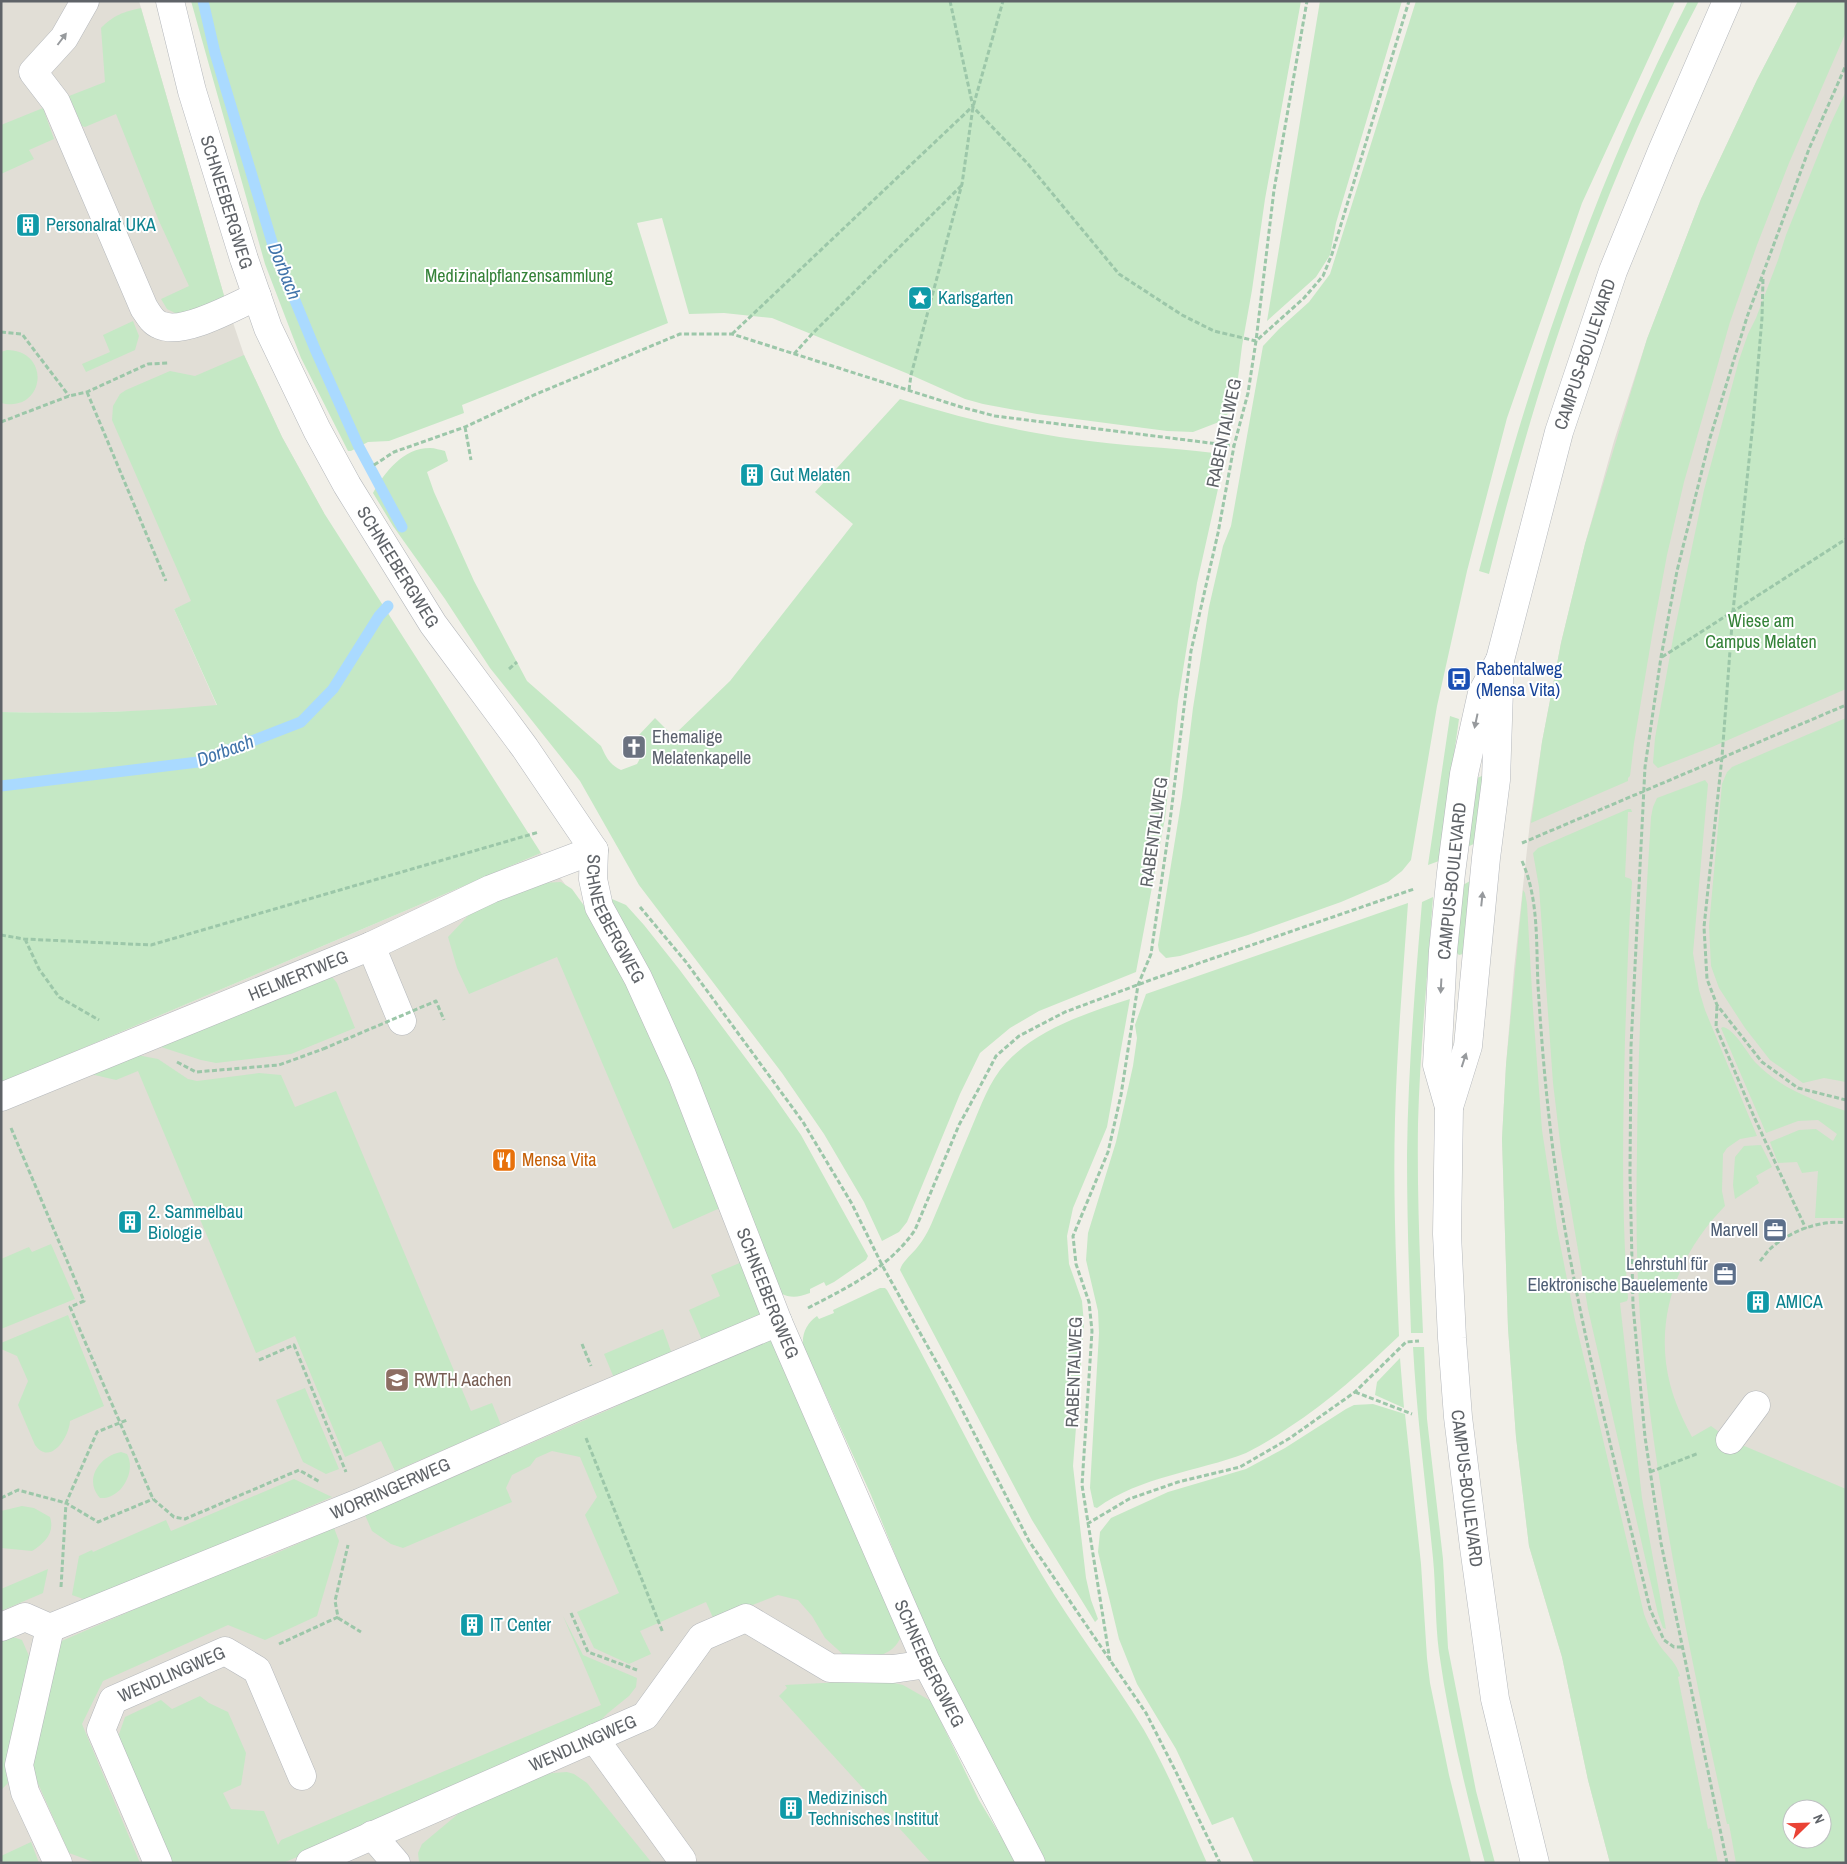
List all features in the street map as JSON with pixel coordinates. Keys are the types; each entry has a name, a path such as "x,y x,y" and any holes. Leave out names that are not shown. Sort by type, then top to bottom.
{"street":[{"path":"85,1 64,38 33,72 56,102 144,308 152,321 162,326 184,327 257,296"},
{"name":"SCHNEEBERGWEG","path":"170,1 192,91 268,328 317,430 352,493 433,624 526,748 594,850 593,879 599,907 638,978 682,1075 778,1322 927,1664 1031,1863"},
{"name":"CAMPUS-BOULEVARD","path":"1536,1863 1495,1699 1458,1418 1447,1234 1449,1107 1437,1065 1443,951 1451,873 1464,774 1482,693 1500,660 1559,432 1613,271 1662,151 1727,1"},
{"name":"CAMPUS-BOULEVARD","path":"1703,60 1743,1"},
{"name":"HELMERTWEG","path":"1,1097 371,946 491,889 594,850"},
{"path":"371,946 402,1021"},
{"name":"WORRINGERWEG","path":"50,1628 351,1506 574,1408 778,1322"},
{"path":"1730,1440 1756,1405"},
{"path":"1,1627 25,1617 50,1628 19,1765 26,1792 58,1863"},
{"name":"WENDLINGWEG","path":"310,1863 645,1716 702,1637 746,1618 830,1668 893,1669 927,1664"},
{"name":"WENDLINGWEG","path":"158,1863 101,1730 113,1700 225,1650 258,1670"},
{"path":"258,1670 302,1776"},
{"path":"594,1738 682,1860"},
{"path":"372,1836 396,1863"}],"path":[{"path":"950,1 973,107 1028,164 1119,274 1182,315 1214,331 1256,341 1304,298 1323,276 1332,254 1409,1"},
{"path":"909,390 962,184 973,107 1003,1"},
{"name":"RABENTALWEG","path":"1110,1661 1082,1485 1092,1331 1090,1302 1076,1264 1073,1236 1108,1152 1121,1095 1138,985 1150,954 1169,828 1191,651 1218,533 1234,446 1248,393 1274,190 1308,1"},
{"path":"1727,1863 1660,1543 1645,1437 1633,1305 1630,1174 1631,1046 1645,768 1677,571 1710,438 1747,317 1809,148 1846,65"},
{"path":"732,334 973,107"},
{"path":"794,354 962,184"},
{"path":"1763,276 1762,318 1753,423 1734,612 1722,758 1704,927 1707,979 1717,1005 1762,1062 1798,1088 1846,1100"},
{"path":"1,332 22,334 69,396 1,422"},
{"path":"370,468 394,452 465,427 534,394 680,334 732,334 961,407 995,416 1234,446"},
{"path":"87,392 166,582"},
{"path":"465,427 471,460"},
{"path":"1662,657 1846,539"},
{"path":"1515,846 1846,705"},
{"path":"1,935 24,939 151,945 575,821"},
{"path":"1519,854 1529,876 1534,903 1539,1003 1550,1133 1564,1226 1579,1306 1650,1609 1664,1640 1674,1648 1682,1647"},
{"path":"778,1322 854,1284 882,1265 907,1240 915,1230 959,1125 996,1056 1019,1036 1065,1012 1420,887"},
{"path":"638,904 686,962 803,1122 852,1204 882,1265 951,1388 1029,1541 1146,1713 1220,1863"},
{"path":"24,939 39,969 59,997 96,1018 132,1042 196,1072 278,1065 323,1049 436,1001 444,1020"},
{"path":"1717,1005 1716,1027 1764,1141 1806,1229"},
{"path":"9,1122 84,1301 70,1307 153,1499 174,1517 185,1519 300,1470 351,1506"},
{"path":"1760,1262 1769,1250 1789,1236 1806,1229 1839,1222 1846,1223"},
{"path":"1087,1524 1129,1499 1178,1482 1240,1467 1290,1438 1355,1392 1406,1342"},
{"path":"259,1360 294,1345 351,1506 352,1530 335,1600 338,1617 361,1632"},
{"path":"1355,1392 1412,1414"},
{"path":"574,1408 674,1676"},
{"path":"61,1581 66,1503 97,1432 127,1420"},
{"path":"1650,1472 1730,1440"},
{"path":"1,1498 18,1490 66,1503 98,1522 153,1499"},
{"path":"571,1613 588,1652 674,1676"},
{"path":"258,1670 270,1649 338,1617"}],"shaded area":[{"path":"1,1 139,1 225,299 244,355 282,437 324,513 191,602 174,609 217,706 155,711 1,712"},
{"path":"1798,1 1846,1 1846,1863 1610,1863 1588,1780 1562,1657 1529,1546 1516,1437 1508,1328 1502,1139 1514,969 1530,822 1542,742 1561,643 1585,544 1614,441 1647,339 1701,199 1757,80"},
{"name":"RWTH Aachen","path":"541,853 598,927 652,1039 765,1313 1001,1863 1,1863 1,1083"}],"green space":[{"name":"Medizinalpflanzensammlung","path":"191,1 1301,1 1265,199 1237,386 1229,413 1219,422 1193,432 1167,431 1037,414 965,399 772,318 724,313 689,314 662,218 637,223 668,323 462,405 464,413 389,441 368,442 348,451 301,358 265,264"},
{"path":"1320,1 1402,1 1336,223 1330,255 1316,277 1267,321"},
{"path":"1416,1 1675,1 1582,203 1507,418 1467,571 1437,706 1411,860 1402,871 1388,882 1341,902 1248,935 1180,956 1166,958 1159,951 1158,945 1182,797 1193,708 1209,607 1223,546 1231,526 1263,346 1309,302 1330,274"},
{"path":"1688,1 1699,1 1664,69 1603,210 1576,281 1529,426 1489,574 1479,571 1520,425 1543,352 1594,209 1654,69"},
{"path":"1798,1 1846,1 1846,32 1789,163 1730,322 1684,482 1667,555 1634,743 1630,776 1628,781 1531,823 1542,742 1561,643 1585,544 1647,339 1701,199 1757,80"},
{"path":"141,8 225,299 179,315 167,309 161,299 189,286 159,221 116,114 85,127 82,126 69,96 105,82 101,28 119,15"},
{"name":"Wiese am Campus Melaten","path":"1846,91 1846,689 1712,747 1658,768 1653,763 1655,738 1674,633 1704,490 1739,360 1786,235 1830,125"},
{"path":"43,108 54,139 29,150 34,159 1,174 1,125"},
{"path":"133,321 139,336 135,350 86,372 82,364 110,352 103,335"},
{"path":"7,350 22,353 32,360 37,370 37,381 34,391 27,400 15,404 1,403 1,352"},
{"path":"244,355 282,437 324,513 541,853 1,1083 1,712 109,712 217,705 174,609 191,601 112,420 113,406 120,394 126,390 170,371 195,376"},
{"path":"900,399 986,423 1052,436 1214,453 1221,458 1223,465 1197,583 1178,701 1165,818 1136,972 1039,1011 1010,1028 980,1053 960,1094 907,1222 899,1232 882,1241 864,1202 824,1134 782,1073 639,885 580,781 490,668 445,599 393,526 373,493 389,470 411,452 432,448 445,451 448,461 427,472 434,492 474,581 527,681 601,746 608,760 621,770 637,764 641,751 638,736 655,718 673,736 730,681 853,524 815,492"},
{"path":"1450,716 1459,719 1439,861 1428,865"},
{"path":"1846,718 1846,1082 1824,1078 1803,1083 1770,1060 1745,1028 1719,988 1711,966 1709,926 1722,784 1727,772 1732,767"},
{"path":"1482,776 1484,778 1476,843 1467,847 1477,778"},
{"path":"1705,780 1708,784 1693,953 1699,990 1705,1010 1757,1136 1740,1139 1727,1148 1723,1154 1722,1191 1725,1206 1695,1244 1683,1265 1674,1288 1668,1311 1665,1335 1670,1384 1674,1398 1692,1437 1711,1426 1730,1440 1846,1489 1846,1863 1736,1863 1675,1572 1654,1445 1646,1381 1637,1254 1636,1190 1642,983 1653,807 1657,798"},
{"path":"1631,809 1632,812 1628,812 1625,877 1631,879 1632,882 1625,1039 1623,1168 1628,1298 1627,1301 1620,1303 1642,1498 1666,1629 1663,1628 1658,1614 1588,1309 1561,1150 1553,1083 1539,887 1533,853 1538,848"},
{"path":"1470,881 1463,954 1459,955 1456,952 1463,885"},
{"path":"561,882 572,889 585,907 638,1005 720,1208 673,1229 557,957 469,994 457,968 448,937 479,904 539,883"},
{"path":"1523,890 1527,904 1542,1130 1557,1228 1575,1320 1644,1614 1655,1638 1679,1671 1680,1676 1678,1677 1708,1829 1711,1828 1718,1863 1610,1863 1588,1780 1562,1657 1529,1546 1516,1437 1508,1328 1502,1139 1506,1065"},
{"path":"1433,897 1422,1039 1418,1124 1418,1202 1423,1333 1411,1333 1407,1155 1410,1060 1422,902"},
{"path":"612,899 626,905 644,925 771,1092 801,1135 868,1256 866,1260 834,1282 826,1286 824,1282 810,1289 810,1293 798,1296 792,1297 780,1293 610,900"},
{"path":"1408,903 1394,1146 1399,1336 1332,1396 1278,1435 1246,1453 1151,1482 1114,1497 1097,1508 1094,1507 1090,1488 1099,1333 1098,1311 1086,1260 1088,1233 1116,1142 1133,1066 1137,1038 1135,1025 1146,994"},
{"path":"326,976 333,978 337,983 355,1028 291,1054 216,1063 158,1046"},
{"path":"1130,999 1107,1127 1073,1208 1067,1236 1069,1264 1082,1301 1084,1324 1073,1466 1086,1578 1098,1619 1095,1622 1032,1520 900,1270 928,1231 986,1094 1000,1070 1018,1051 1048,1032 1080,1016"},
{"path":"1723,1027 1737,1037 1757,1064 1787,1087 1810,1098 1846,1111 1846,1218 1815,1218 1818,1171 1802,1173 1797,1162 1778,1163 1770,1142 1799,1130 1816,1129 1833,1141 1837,1134 1818,1120 1798,1121 1766,1133 1721,1028"},
{"path":"137,1055 158,1059 188,1079 197,1081 259,1073 281,1075 295,1107 336,1091 471,1411 492,1403 501,1425 395,1471 381,1441 345,1457 295,1336 256,1353 138,1071 116,1080 86,1073"},
{"path":"1761,1145 1772,1167 1756,1176 1759,1183 1735,1199 1733,1185 1735,1157 1744,1146"},
{"path":"51,1244 75,1299 1,1329 1,1259 29,1247 32,1252"},
{"path":"742,1262 765,1313 702,1340 689,1310 720,1296 711,1275"},
{"path":"880,1288 887,1290 1021,1540 1067,1615 1144,1730 1169,1779 1207,1863 1043,1863 931,1643 871,1495 803,1345 803,1336 806,1329 817,1316 819,1319 834,1313 833,1310"},
{"path":"68,1315 104,1406 70,1421 66,1435 58,1447 52,1451 41,1451 35,1445 18,1405 28,1381 17,1356 1,1349 1,1343"},
{"path":"663,1329 672,1354 614,1378 604,1354"},
{"path":"775,1337 902,1634 893,1648 887,1652 873,1657 848,1659 825,1638 812,1616 798,1600 778,1595 714,1620 706,1602 640,1631 651,1654 629,1664 594,1648 577,1612 619,1593 585,1515 597,1497 580,1457 552,1451 536,1458 530,1466 512,1475 506,1488 512,1502 403,1548 391,1544 372,1531 365,1515 613,1408 653,1388"},
{"path":"1413,1347 1424,1347 1427,1419 1443,1559 1448,1648 1476,1791 1495,1863 1485,1863 1459,1758 1443,1679"},
{"path":"1400,1358 1404,1408 1375,1395 1377,1382"},
{"path":"305,1388 339,1469 326,1474 303,1462 276,1400"},
{"path":"1373,1404 1405,1414 1421,1564 1430,1683 1449,1775 1471,1863 1254,1863 1233,1817 1212,1825 1176,1749 1137,1684 1119,1639 1098,1552 1100,1532 1111,1518 1168,1492 1246,1469 1285,1448 1346,1409 1354,1405"},
{"path":"121,1452 127,1454 130,1461 130,1469 125,1484 114,1494 100,1498 95,1491 93,1483 96,1469 106,1458"},
{"path":"294,1479 332,1497 89,1601 72,1595 79,1556 92,1550 93,1552 166,1520 171,1531"},
{"path":"22,1506 34,1508 50,1517 51,1528 48,1537 32,1551 1,1548 1,1511"},
{"path":"334,1528 339,1541 317,1616 265,1640 228,1625 103,1681 82,1724 140,1863 96,1863 69,1853 28,1761 57,1643 253,1558 263,1559"},
{"path":"48,1569 43,1593 1,1611 1,1589"},
{"path":"563,1616 583,1655 637,1678 636,1687 629,1696 589,1732 283,1863 172,1863 118,1737 125,1717 161,1700 172,1709 200,1696 209,1703 228,1712 246,1753 241,1785 223,1793 231,1809 264,1811 278,1845 281,1840 601,1705"},
{"path":"10,1636 22,1640 33,1665 6,1774 8,1783 1,1790 1,1639"},
{"path":"881,1680 903,1685 931,1701 979,1800 1017,1863 931,1863 779,1696 787,1688 785,1685"},
{"path":"567,1772 574,1774 587,1783 652,1863 419,1862 418,1853 422,1844 464,1809 545,1775"},
{"path":"31,1842 39,1863 1,1863 1,1856"}],"waterway":[{"name":"Dorbach","path":"203,1 215,53 275,252 315,349 359,447 402,527"},
{"name":"Dorbach","path":"1,786 198,762 301,722 333,689 379,616 388,606"}],"place":[{"name":"Personalrat UKA","path":"28,225"},
{"name":"Karlsgarten","path":"920,298"},
{"name":"Gut Melaten","path":"752,475"},
{"name":"Rabentalweg (Mensa Vita)","path":"1459,679"},
{"name":"Ehemalige Melatenkapelle","path":"634,747"},
{"name":"Mensa Vita","path":"504,1160"},
{"name":"2. Sammelbau Biologie","path":"130,1222"},
{"name":"Marvell","path":"1775,1230"},
{"name":"Lehrstuhl für Elektronische Bauelemente","path":"1725,1274"},
{"name":"AMICA","path":"1758,1302"},
{"name":"RWTH Aachen","path":"397,1380"},
{"name":"IT Center","path":"472,1625"},
{"name":"Medizinisch Technisches Institut","path":"791,1808"}]}
